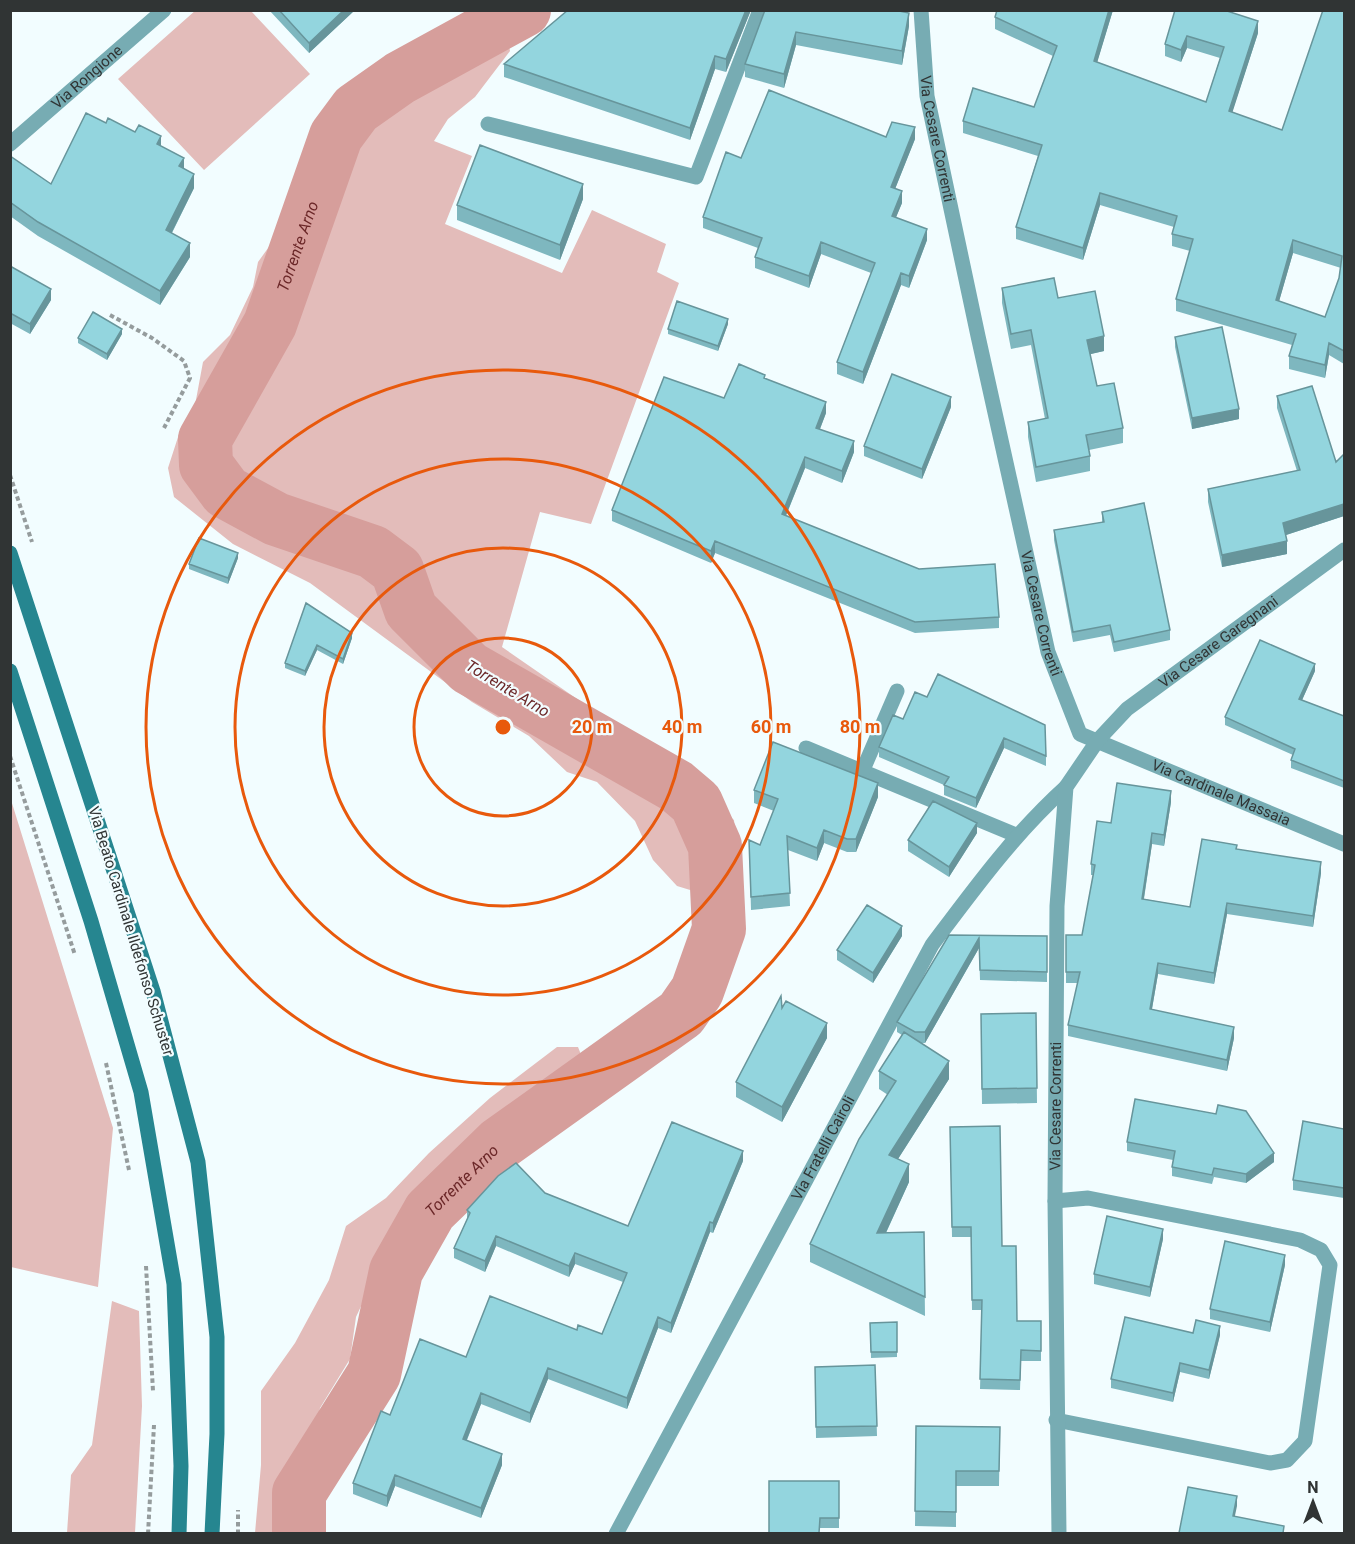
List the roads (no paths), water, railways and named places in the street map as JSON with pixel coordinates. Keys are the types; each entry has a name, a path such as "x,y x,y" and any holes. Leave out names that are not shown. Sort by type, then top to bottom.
{"street":[{"name":"Via Rongione","path":"10,144 164,10"},
{"path":"488,124 696,177 760,10"},
{"name":"Via Cesare Correnti","path":"921,10 927,96 1048,652 1080,734 1098,740 1066,787 1057,906 1055,1201 1059,1533"},
{"name":"Via Cesare Garegnani","path":"1098,740 1127,709 1344,550"},
{"name":"Via Beato Cardinale Ildefonso Schuster","path":"10,553 153,991 198,1162 217,1337 217,1434 212,1533"},
{"path":"10,671 91,921 141,1092 174,1284 181,1466 179,1533"},
{"path":"862,772 897,691"},
{"name":"Via Cardinale Massaia","path":"1098,740 1344,844"},
{"path":"806,748 1016,835"},
{"name":"Via Fratelli Cairoli","path":"616,1533 932,945 1016,835 1066,787"},
{"path":"1055,1201 1088,1198 1300,1240 1321,1250 1330,1265 1305,1441 1287,1460 1270,1463 1056,1420"}],"waterway":[{"name":"Torrente Arno","path":"299,1534 299,1493 374,1374 396,1271 430,1211 499,1144 681,1014 697,991 719,929 715,846 696,803 676,786 469,668 411,610 397,570 373,552 276,519 226,492 206,465 205,439 270,324 336,136 356,109 400,78 524,10"}]}
